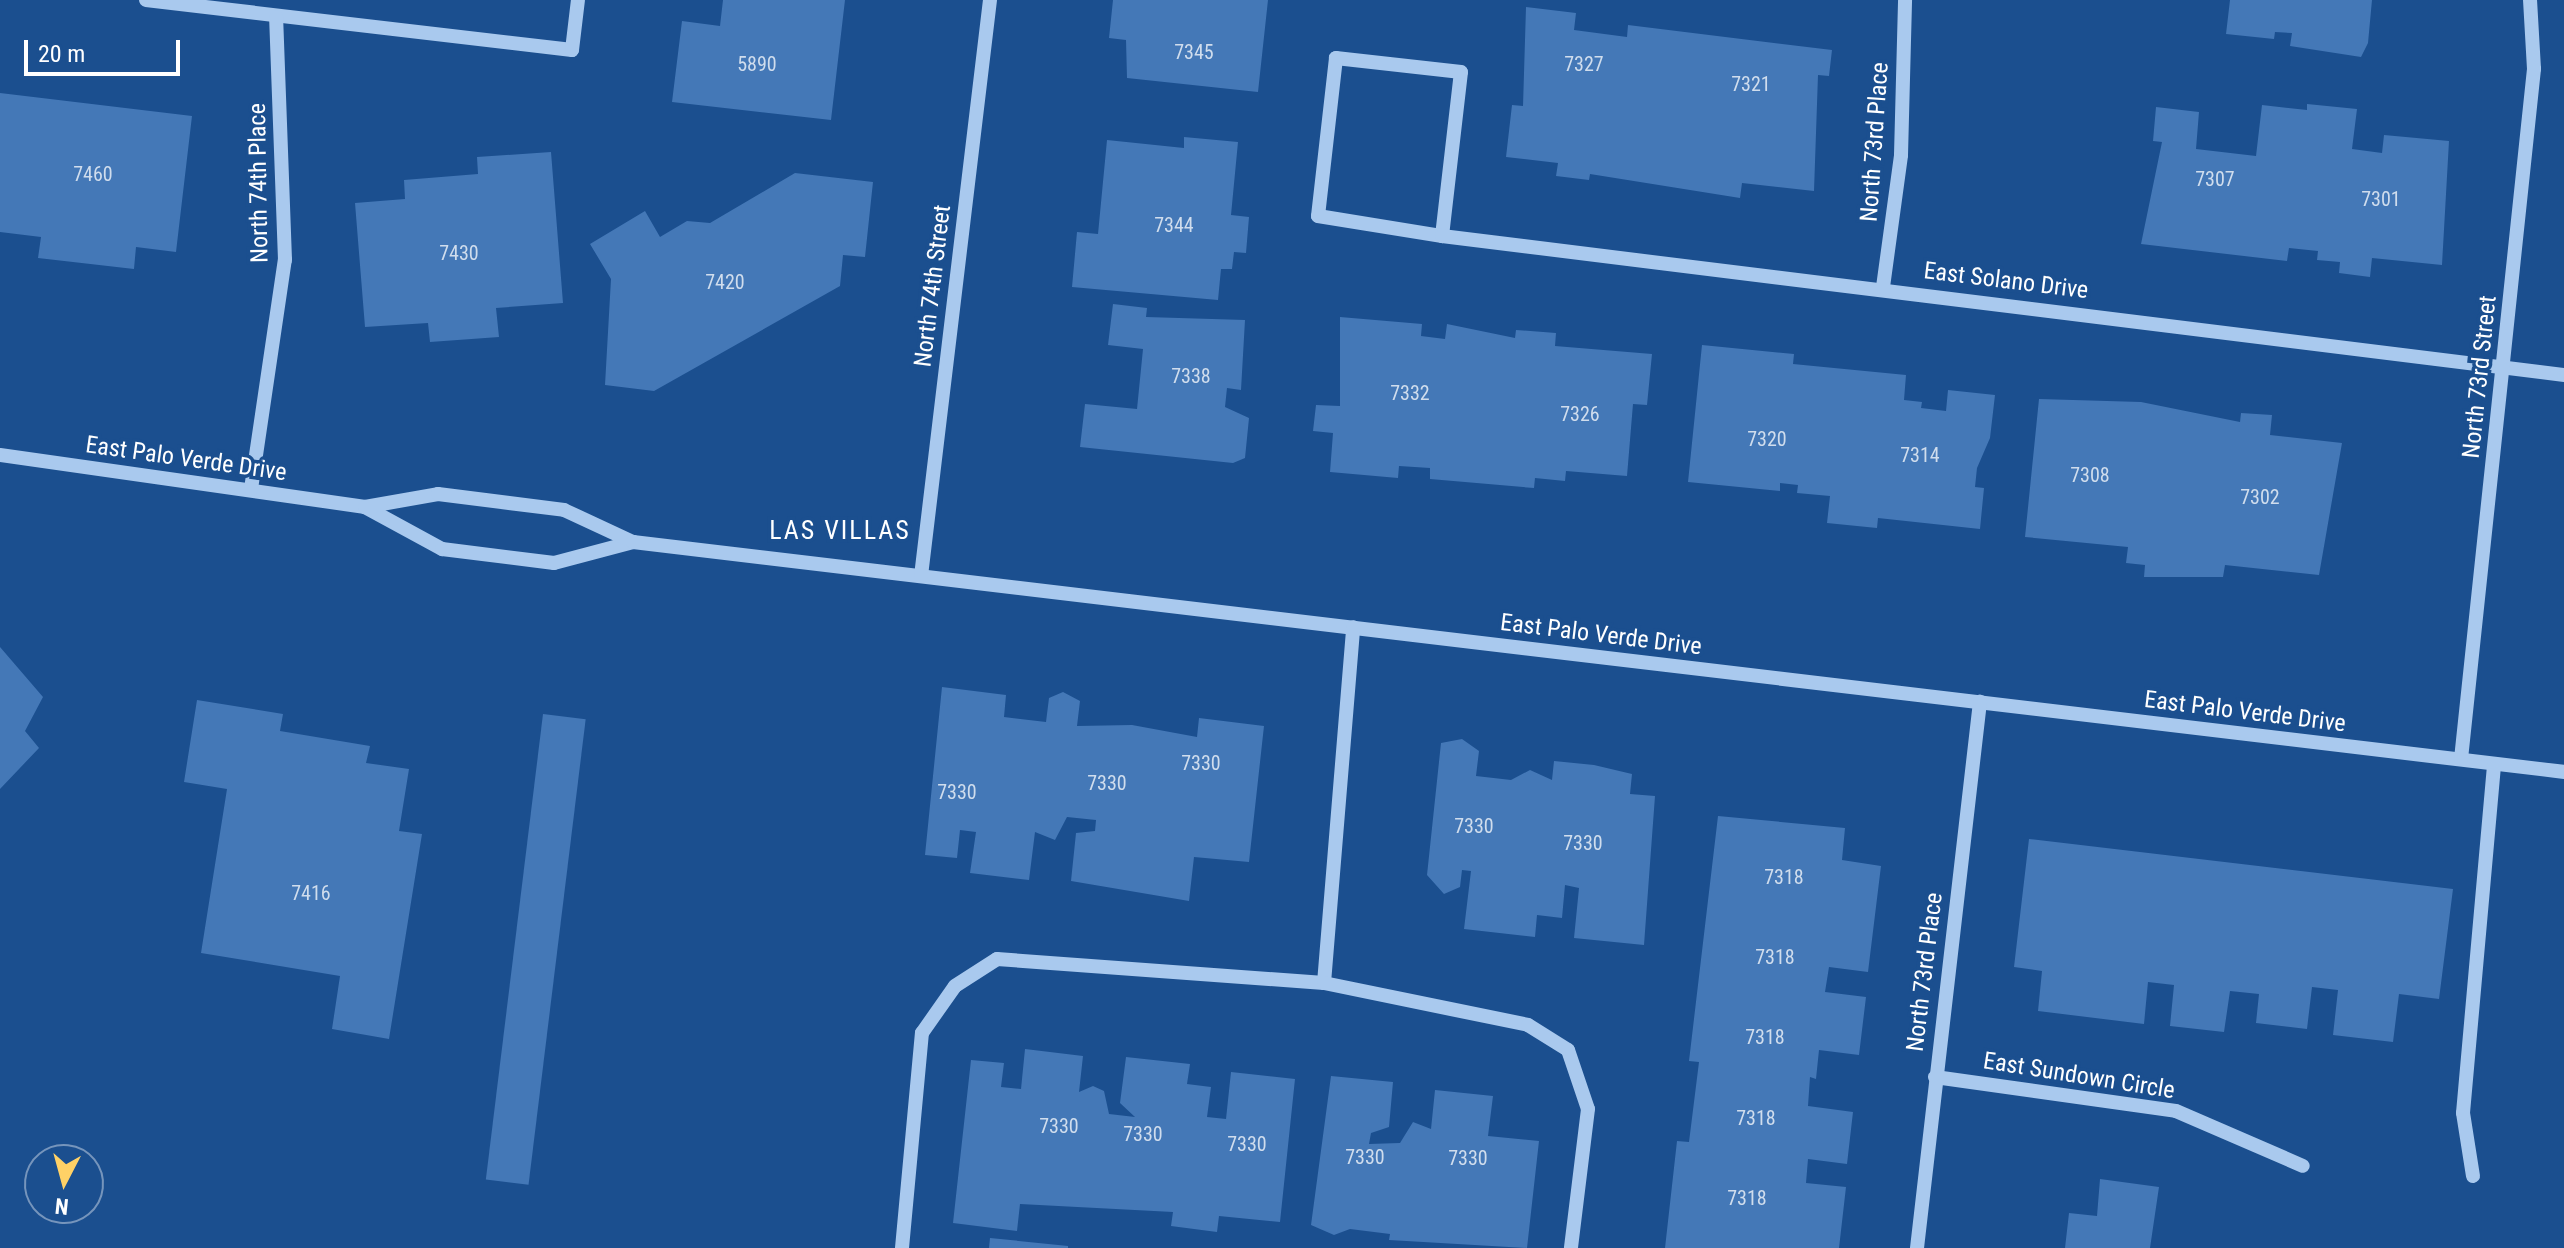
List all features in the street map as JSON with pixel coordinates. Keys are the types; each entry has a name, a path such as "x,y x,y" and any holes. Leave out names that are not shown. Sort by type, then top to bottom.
{"street":[{"path":"146,0 572,50 578,0"},
{"name":"North 74th Street","path":"921,576 990,0"},
{"name":"North 73rd Place","path":"1883,287 1901,155 1905,0"},
{"name":"North 73rd Street","path":"2461,759 2534,69 2530,0"},
{"name":"North 74th Place","path":"251,489 285,260 276,17"},
{"name":"East Solano Drive","path":"1442,236 1461,72 1336,58 1318,216 1442,236 1883,287 2564,375"},
{"name":"East Palo Verde Drive","path":"0,455 365,507 456,551 554,563 633,542"},
{"name":"East Palo Verde Drive","path":"365,507 438,494 564,510 633,542 2564,772"},
{"path":"1324,983 1353,627"},
{"name":"North 73rd Place","path":"1917,1248 1980,702"},
{"path":"2473,1176 2463,1113 2494,764"},
{"path":"902,1248 922,1033 955,986 997,959 1324,983 1528,1025 1568,1050 1588,1109 1571,1248"},
{"name":"East Sundown Circle","path":"1935,1077 2176,1111 2303,1166"}],"building":[{"path":"723,0 845,0 831,120 672,102 682,21 720,26"},
{"path":"1113,0 1268,0 1258,92 1127,78 1126,40 1109,38"},
{"path":"2230,0 2372,0 2368,43 2361,57 2290,46 2292,33 2275,32 2274,39 2226,34"},
{"path":"1526,7 1576,13 1574,30 1627,37 1628,25 1832,50 1829,76 1818,75 1814,191 1742,183 1740,198 1590,174 1589,180 1556,176 1558,163 1506,157 1512,105 1523,106"},
{"path":"0,93 192,116 176,252 136,247 134,269 38,258 41,237 0,232"},
{"path":"2307,104 2357,109 2352,149 2382,153 2384,135 2449,141 2442,265 2372,258 2370,277 2339,273 2340,262 2317,260 2318,251 2289,248 2287,261 2141,244 2162,142 2153,141 2156,107 2199,112 2196,149 2256,156 2262,105 2307,110"},
{"path":"1184,137 1238,142 1231,215 1249,217 1246,253 1234,252 1232,269 1221,269 1218,300 1072,287 1077,232 1098,234 1107,140 1184,148"},
{"path":"551,152 563,303 496,308 499,337 430,342 428,323 365,327 355,203 405,199 404,180 478,174 477,157"},
{"path":"795,173 873,182 865,257 843,255 840,286 654,391 605,385 611,279 590,244 645,211 660,237 687,221 710,223"},
{"path":"1113,304 1147,308 1146,317 1245,320 1241,390 1227,388 1225,407 1249,418 1245,458 1233,463 1080,447 1085,404 1137,409 1143,349 1108,345"},
{"path":"1340,317 1422,324 1421,336 1445,339 1447,324 1515,338 1516,330 1556,333 1555,346 1652,354 1647,405 1633,404 1627,476 1566,471 1565,481 1535,478 1534,488 1430,479 1430,468 1399,466 1398,478 1330,472 1333,433 1313,431 1316,405 1340,406"},
{"path":"1702,345 1794,354 1793,364 1906,375 1904,400 1922,402 1921,408 1946,411 1948,390 1995,395 1990,438 1977,468 1975,487 1984,488 1980,529 1878,518 1877,528 1827,523 1830,496 1797,493 1798,485 1780,483 1780,491 1688,482"},
{"path":"2039,399 2141,402 2240,422 2241,413 2272,415 2270,435 2342,443 2319,575 2225,565 2223,577 2144,577 2145,565 2126,563 2128,547 2025,537"},
{"path":"0,647 43,697 25,731 39,748 0,789"},
{"path":"942,687 1006,695 1004,717 1046,722 1049,698 1063,692 1080,701 1077,726 1132,725 1197,737 1199,718 1264,726 1249,862 1194,857 1189,901 1071,881 1076,833 1095,831 1096,820 1067,817 1055,840 1035,832 1029,880 970,873 976,832 960,830 957,858 925,855"},
{"path":"197,700 283,714 280,731 370,746 366,763 409,769 399,831 422,834 389,1039 332,1029 340,976 201,953 227,789 184,782"},
{"path":"543,714 586,719 529,1185 486,1180"},
{"path":"1462,739 1479,751 1476,776 1511,780 1530,770 1552,780 1554,761 1594,765 1632,774 1630,794 1655,796 1644,945 1574,938 1579,888 1565,885 1562,918 1537,915 1535,937 1464,929 1471,871 1462,870 1460,887 1444,894 1427,875 1441,743"},
{"path":"1718,816 1845,828 1842,860 1881,866 1868,972 1829,967 1825,992 1866,997 1859,1055 1819,1050 1816,1079 1810,1077 1808,1106 1853,1112 1847,1164 1808,1159 1806,1183 1846,1187 1839,1248 1665,1248 1677,1141 1689,1142 1699,1062 1689,1061"},
{"path":"2029,839 2453,889 2439,999 2399,994 2393,1042 2333,1035 2338,990 2312,987 2307,1029 2256,1023 2259,994 2230,991 2224,1032 2170,1026 2174,985 2148,982 2144,1024 2038,1011 2042,971 2014,967"},
{"path":"1025,1049 1083,1056 1079,1092 1093,1086 1104,1091 1109,1114 1135,1117 1120,1103 1126,1057 1190,1064 1187,1084 1211,1087 1207,1117 1226,1119 1231,1072 1295,1079 1280,1222 1219,1216 1217,1232 1171,1226 1173,1212 1020,1204 1017,1231 953,1223 971,1060 1004,1063 1001,1087 1021,1089"},
{"path":"1331,1076 1393,1082 1389,1127 1371,1133 1369,1144 1400,1143 1413,1122 1431,1129 1435,1090 1493,1096 1488,1136 1539,1141 1527,1248 1389,1240 1390,1234 1350,1229 1334,1235 1311,1225"},
{"path":"2100,1179 2159,1187 2150,1248 2065,1248 2069,1213 2097,1216"},
{"path":"990,1238 1068,1246 1068,1248 989,1248"}],"district":[{"name":"LAS VILLAS","path":"840,531"}]}
